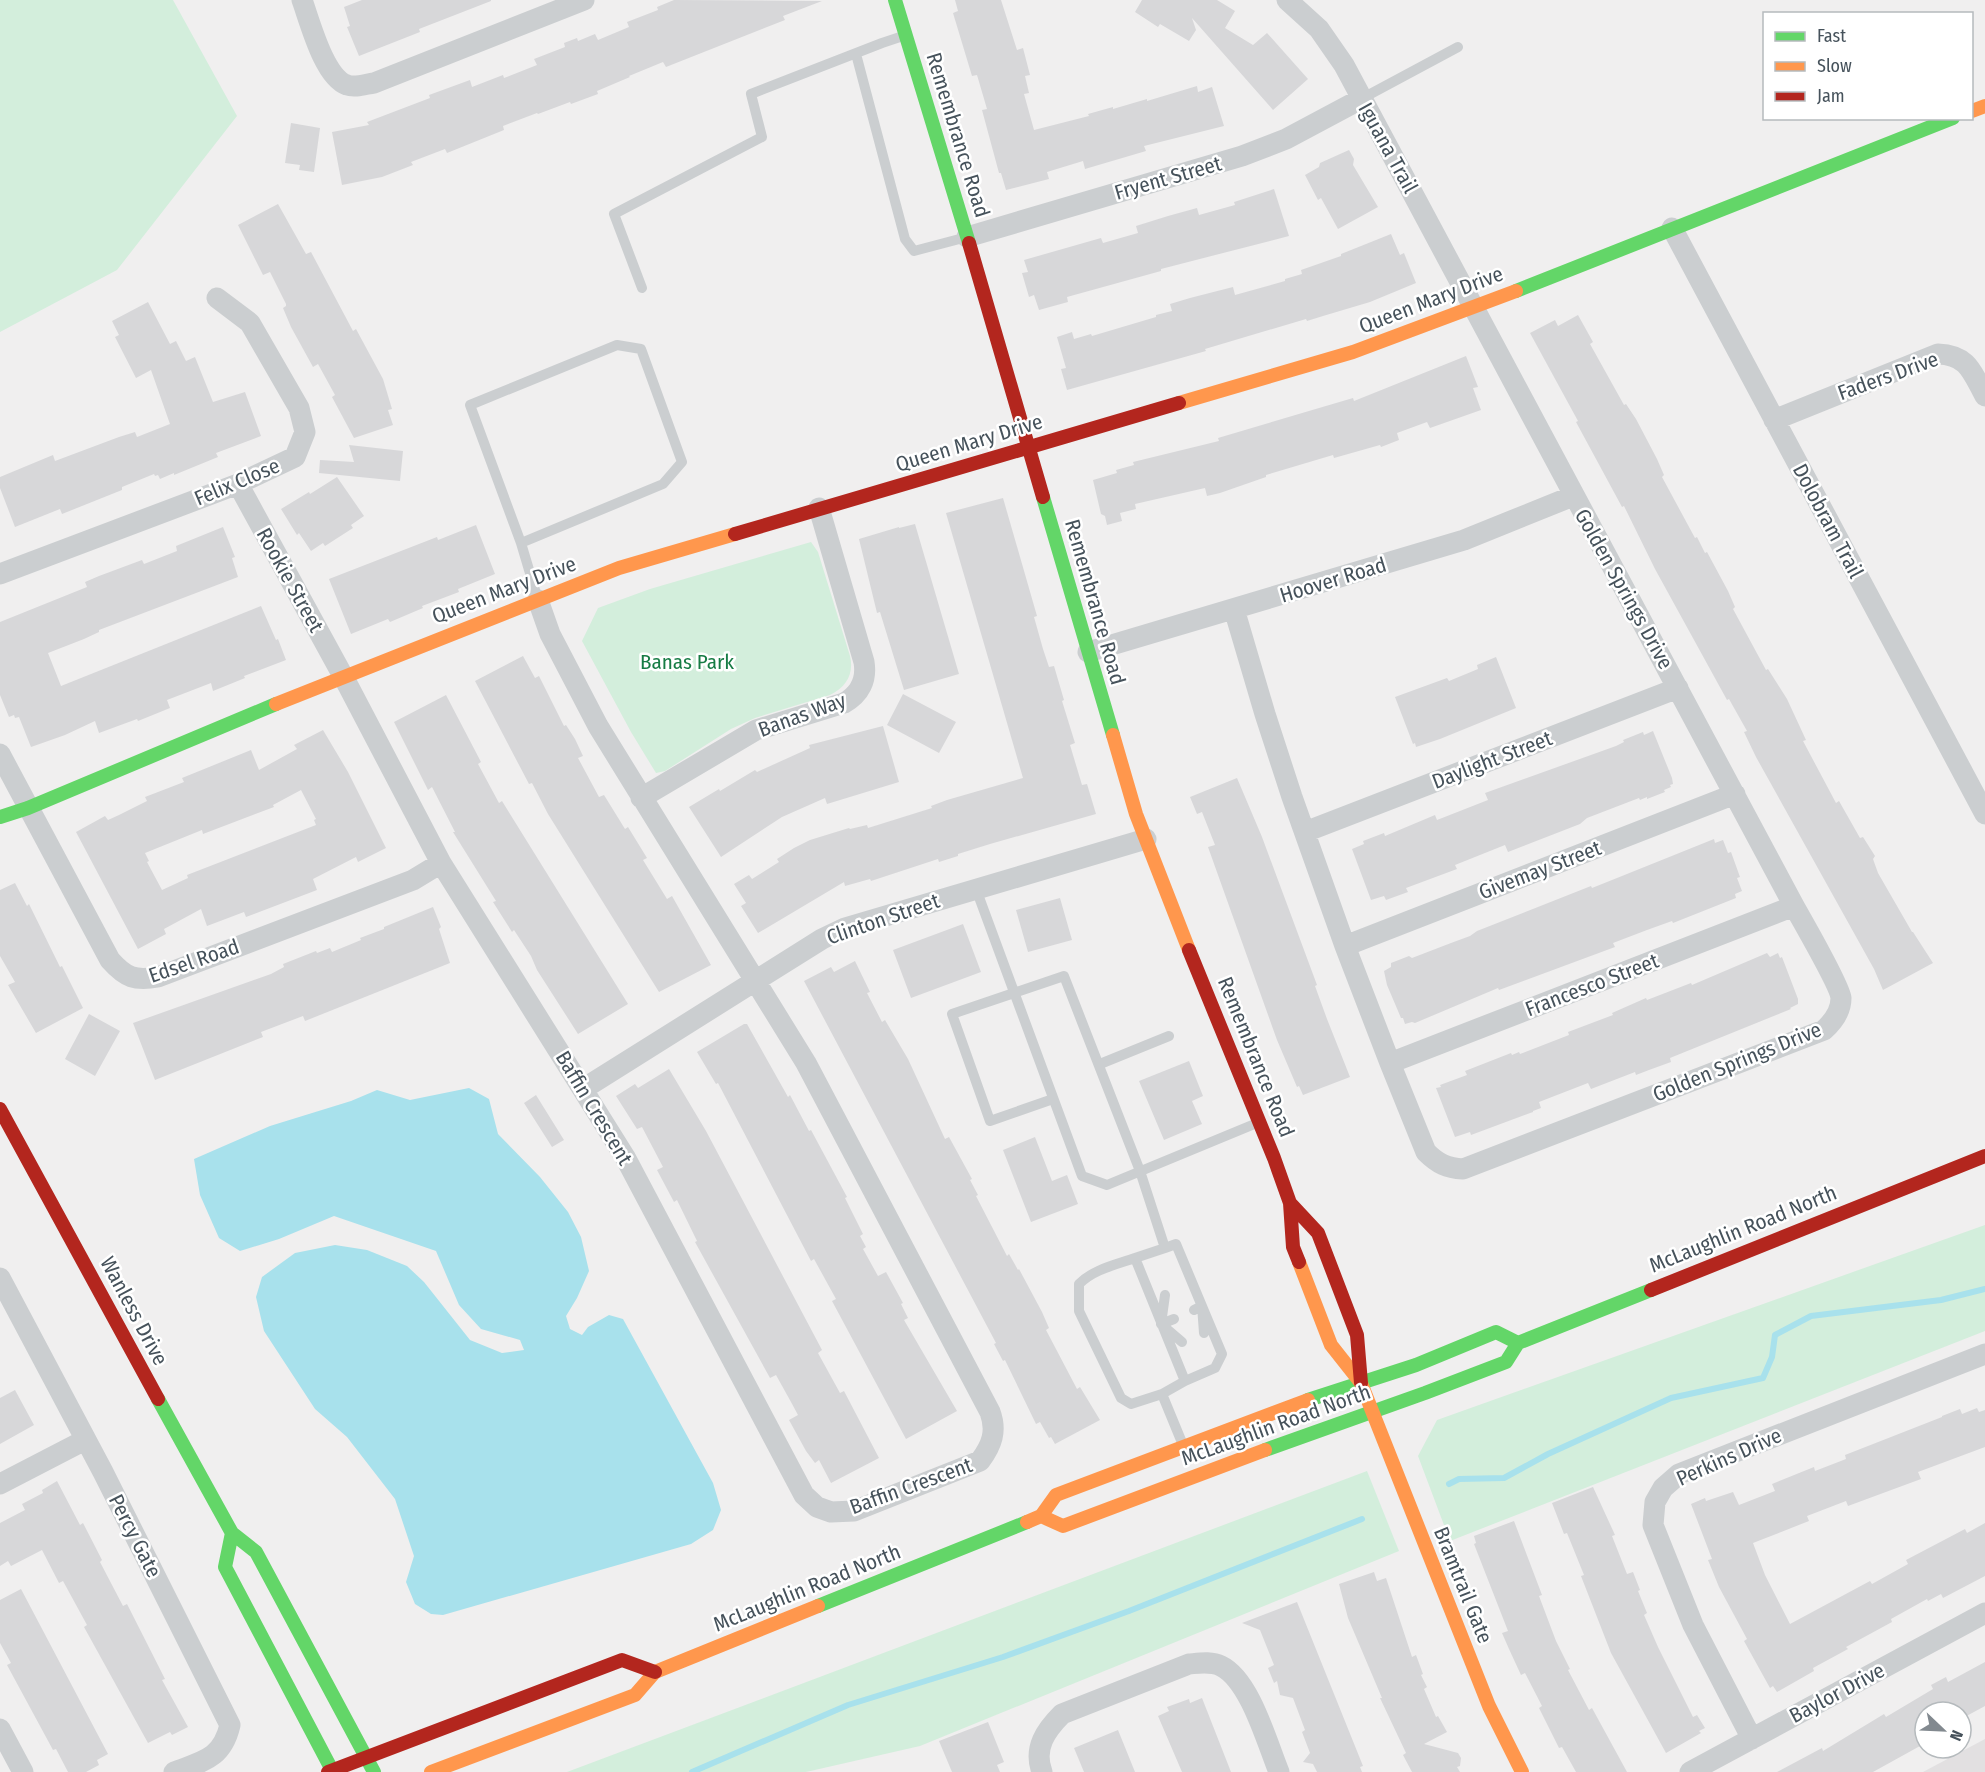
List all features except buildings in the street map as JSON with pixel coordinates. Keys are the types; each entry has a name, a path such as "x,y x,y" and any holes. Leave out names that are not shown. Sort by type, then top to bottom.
{"street":[{"path":"302,0 327,66 335,77 346,85 358,86 374,82 584,0"},
{"name":"Remembrance Road","path":"895,0 1136,814 1220,1028 1260,1122 1290,1203 1293,1247 1331,1345 1361,1383"},
{"name":"Iguana Trail","path":"1287,0 1328,39 1344,65 1474,307"},
{"name":"Fryent Street","path":"967,237 1242,156 1286,139 1361,99"},
{"name":"Queen Mary Drive","path":"0,817 27,808 343,676 619,568 1353,352 1474,307 1948,120"},
{"name":"Dolobram Trail","path":"1672,228 1985,813"},
{"name":"Felix Close","path":"0,574 238,484 295,457 305,432 299,408 250,323 217,298"},
{"name":"Golden Springs Drive","path":"1234,609 1265,714 1345,946 1426,1152 1436,1162 1448,1168 1463,1169 1824,1030 1832,1023 1839,1012 1841,994 1474,307"},
{"name":"Faders Drive","path":"1774,420 1938,354 1962,359 1985,396"},
{"name":"Rookie Street","path":"238,484 343,676"},
{"name":"Hoover Road","path":"1088,652 1464,540 1573,496"},
{"name":"Banas Way","path":"641,798 756,730 844,703 851,699 862,685 864,662 819,508"},
{"name":"Baffin Crescent","path":"343,676 441,863 625,1157 804,1495 812,1503 831,1512 854,1511 980,1461 989,1449 994,1435 994,1421 990,1412 806,1063 598,726 550,634 538,600"},
{"name":"Daylight Street","path":"1305,832 1678,688"},
{"name":"Edsel Road","path":"0,754 110,960 122,974 140,980 158,977 413,880 441,863"},
{"name":"Givemay Street","path":"1345,946 1735,794"},
{"name":"Clinton Street","path":"583,1089 822,939 845,928 1146,839"},
{"name":"Francesco Street","path":"1390,1064 1794,906"},
{"name":"Wanless Drive","path":"0,1108 232,1533 256,1552 374,1772"},
{"name":"McLaughlin Road North","path":"1041,1516 1063,1526 1316,1430 1425,1393 1506,1362 1518,1343 1985,1156"},
{"name":"Remembrance Road","path":"1290,1203 1318,1233 1357,1335 1361,1383"},
{"name":"Percy Gate","path":"0,1278 86,1440 230,1725 227,1741 212,1757 174,1772"},
{"name":"McLaughlin Road North","path":"431,1772 635,1695 655,1672 1041,1516 1056,1495 1299,1403 1416,1365 1496,1332 1518,1343"},
{"name":"Perkins Drive","path":"1752,1738 1693,1625 1653,1525 1655,1502 1663,1488 1679,1474 1985,1354"},
{"name":"Bramtrail Gate","path":"1361,1383 1488,1706 1522,1772"},
{"path":"0,1484 86,1440"},
{"path":"232,1533 225,1567 331,1771 622,1660 655,1672"},
{"name":"Baylor Drive","path":"1690,1772 1985,1614"},
{"path":"1042,1772 1039,1755 1041,1742 1047,1729 1062,1714 1189,1664 1201,1662 1222,1667 1241,1683 1279,1772"},
{"path":"0,1729 23,1772"}],"lane":[{"path":"642,288 614,214 762,137 751,94 906,35"},
{"path":"1361,99 1458,46"},
{"path":"856,54 905,239 914,251 967,237"},
{"path":"521,543 663,484 682,462 641,349 617,345 470,405 521,543 538,600"},
{"path":"976,889 1082,1176 1107,1185 1260,1122"},
{"path":"1053,1099 990,1121 952,1014 1064,976 1140,1171 1165,1248"},
{"path":"1100,1064 1169,1036"},
{"path":"1186,1287 1198,1308 1222,1354 1215,1368 1162,1394 1131,1404 1121,1398 1079,1311 1079,1284 1085,1278 1094,1272 1176,1244 1198,1308 1204,1333"},
{"path":"1135,1258 1185,1381"},
{"path":"1161,1324 1165,1295"},
{"path":"1161,1324 1174,1319"},
{"path":"1161,1324 1182,1341"},
{"path":"1162,1394 1184,1447"}],"shaded area":[{"path":"1985,1739 1985,1772 1923,1772 1946,1760 1973,1760 1973,1745"}],"green space":[{"path":"0,0 173,0 237,116 117,270 0,332"},
{"name":"Banas Park","path":"811,542 818,552 850,656 850,674 845,684 830,695 755,718 731,729 665,771 656,773 582,641 598,608 650,589"},
{"path":"1985,1225 1985,1331 1450,1541 1418,1456 1437,1420"},
{"path":"1367,1471 1399,1551 920,1746 806,1772 567,1772"}],"water":[{"path":"469,1088 489,1099 498,1134 540,1177 568,1212 581,1237 589,1271 566,1316 570,1329 582,1335 588,1327 609,1315 623,1319 713,1483 721,1510 713,1530 691,1544 443,1615 431,1614 415,1604 406,1582 414,1556 395,1499 347,1437 315,1409 264,1331 256,1297 262,1277 295,1253 335,1245 367,1250 407,1266 424,1282 470,1340 502,1353 524,1350 520,1340 481,1329 459,1305 436,1251 334,1216 279,1239 240,1251 219,1238 200,1195 194,1159 270,1126 351,1101 377,1090 410,1100"}],"waterway":[{"path":"1449,1484 1459,1479 1504,1478 1548,1454 1671,1398 1763,1378 1772,1357 1775,1335 1811,1316 1941,1300 1985,1289"},
{"path":"692,1772 848,1705 1003,1657 1129,1611 1362,1519"}],"traffic: fast":[{"path":"895,0 969,243"},
{"path":"1516,291 1948,120"},
{"path":"1043,497 1113,735"},
{"path":"0,817 28,808 276,704"},
{"path":"1265,1450 1506,1362 1518,1343 1651,1290"},
{"path":"1308,1400 1416,1365 1496,1332 1518,1343"},
{"path":"158,1399 232,1533 256,1552 374,1772"},
{"path":"818,1606 1027,1522"},
{"path":"232,1533 225,1567 333,1772"}],"traffic: slow":[{"path":"1973,111 1985,106"},
{"path":"1179,403 1353,352 1516,291"},
{"path":"276,704 619,568 735,534"},
{"path":"1113,735 1136,814 1189,950"},
{"path":"1299,1262 1331,1345 1361,1383 1489,1706 1522,1772"},
{"path":"1027,1522 1041,1516 1056,1495 1308,1400"},
{"path":"1041,1516 1063,1526 1265,1450"},
{"path":"431,1772 635,1695 655,1672 818,1606"}],"traffic: jam":[{"path":"969,243 1043,497"},
{"path":"735,534 1179,403"},
{"path":"1189,950 1274,1158 1290,1203 1293,1247 1299,1262"},
{"path":"0,1109 158,1399"},
{"path":"1651,1290 1985,1156"},
{"path":"1290,1203 1318,1233 1357,1335 1361,1383"},
{"path":"328,1772 622,1660 655,1672"}]}
